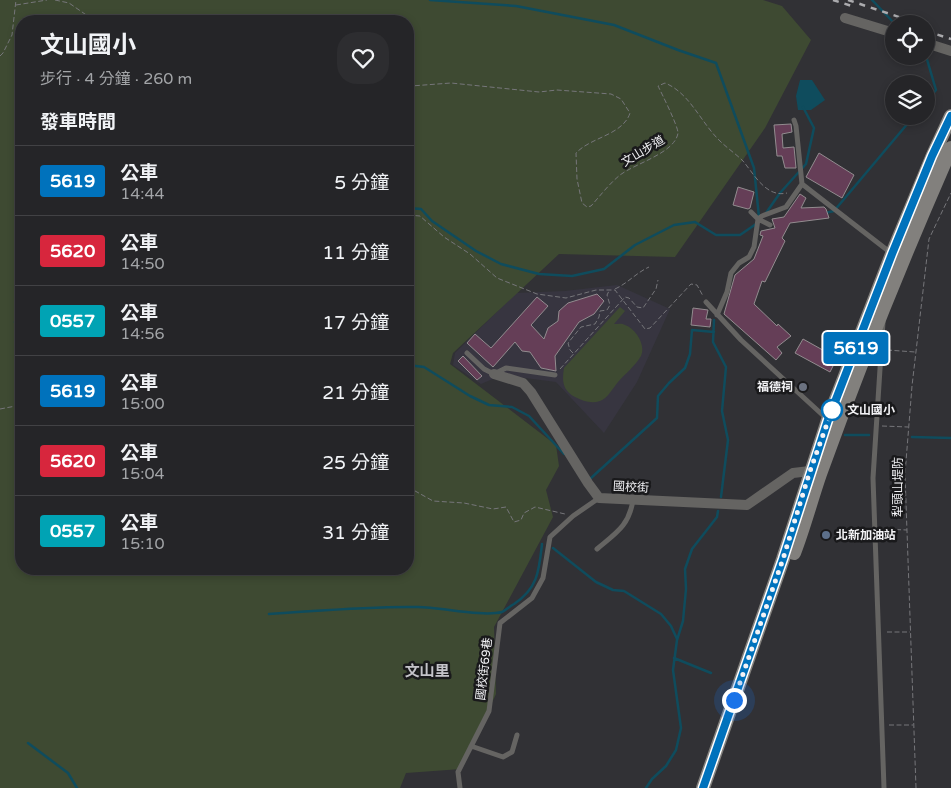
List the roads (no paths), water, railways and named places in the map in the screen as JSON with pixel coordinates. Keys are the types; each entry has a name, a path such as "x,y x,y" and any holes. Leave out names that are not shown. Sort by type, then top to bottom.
{"main road":[{"path":"714,788 815,473 897,257 932,156 951,116"},
{"path":"834,422 884,306 897,257 951,148"},
{"path":"703,788 790,552"}],"street":[{"path":"845,18 885,30"},
{"path":"935,47 951,51"},
{"name":"國校街","path":"494,374 523,384 531,392 599,498 747,505 793,473 815,473"}],"lane":[{"path":"717,315 727,292 731,273 739,263 749,257 754,247 758,219 786,207 802,184 794,120"},
{"path":"802,184 897,257"},
{"path":"751,212 758,219 770,225"},
{"path":"706,302 741,340 834,422"},
{"path":"884,306 873,478 884,788"},
{"path":"467,353 484,369 494,374 506,368 555,375"},
{"name":"國校街69巷","path":"460,788 458,772 489,711 500,623 532,598 543,578 550,537 573,516 599,498"},
{"path":"596,549 625,525 631,513 633,500"},
{"path":"472,746 503,757 512,752 517,735"}],"water":[{"path":"800,80 812,80 825,100 811,110 798,110 796,96"}],"waterway":[{"path":"430,0 516,6 614,25 716,63 754,168 759,217"},
{"path":"872,0 886,15"},
{"path":"929,65 932,75"},
{"path":"935,87 935,91"},
{"path":"766,213 780,193 806,164 814,128 803,107"},
{"path":"825,213 834,211 906,125"},
{"path":"414,208 421,209 432,221 476,251 501,264 539,274 572,276 604,269 635,245 674,225 695,222 716,235 740,235 756,224"},
{"path":"714,320 713,342 726,367 722,411 728,440 721,497"},
{"path":"591,478 657,418 658,396 685,368 690,354 692,330 714,332"},
{"path":"414,366 424,367 470,396 489,405 512,407 529,416 564,454"},
{"path":"845,435 869,435"},
{"path":"912,437 951,438"},
{"path":"646,788 652,779 666,766 676,750 681,728 673,670 677,640 683,621 686,589 685,569 692,549 717,517 718,511"},
{"path":"269,614 399,607 427,607 472,613 502,612 522,598 533,585 540,563 542,544"},
{"path":"553,548 596,582 613,590 624,591 661,614 671,626 677,639"},
{"path":"674,658 711,673"},
{"path":"28,743 68,773 77,788"}],"railway":[{"path":"833,0 855,7"},
{"path":"848,0 893,15"},
{"path":"935,34 951,39"}],"place":[{"name":"福德祠","path":"803,387"},
{"name":"文山國小","path":"832,410"},
{"name":"北新加油站","path":"826,535"}],"district":[{"name":"文山里","path":"427,671"}]}
